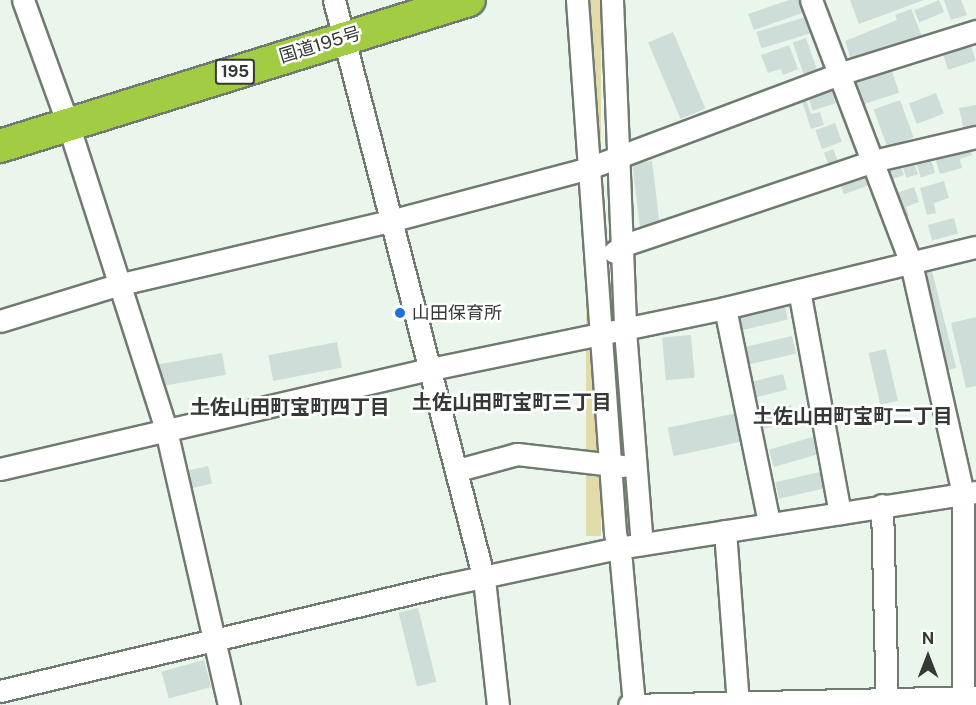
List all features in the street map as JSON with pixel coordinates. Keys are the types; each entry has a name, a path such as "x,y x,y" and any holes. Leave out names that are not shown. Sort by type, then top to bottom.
{"highway":[{"name":"国道195号","path":"0,146 470,0"}],"street":[{"path":"23,0 69,124 117,285 166,430 212,643 229,705"},
{"path":"334,0 347,37 484,579 498,705"},
{"path":"578,0 600,335 632,704 807,702 887,704 967,700 970,493 911,263 811,0"},
{"path":"612,0 626,330 634,466 642,544"},
{"path":"0,321 117,285 394,220 589,168 618,154 839,74 976,31"},
{"path":"596,255 616,252 624,245 873,161 976,137"},
{"path":"0,469 33,464 166,430 430,369 725,308 976,247"},
{"path":"799,290 840,513"},
{"path":"725,308 769,523"},
{"path":"458,470 517,454 634,466"},
{"path":"0,691 212,643 445,585 484,579 618,548 970,493"},
{"path":"882,506 887,704"},
{"path":"725,531 738,703"},
{"path":"0,701 3,705"}],"shaded area":[{"path":"586,0 601,0 601,536 586,536"}],"building":[{"path":"789,0 800,0 805,12 754,30 748,14"},
{"path":"850,0 924,0 859,24"},
{"path":"939,0 944,12 919,23 914,11"},
{"path":"944,0 961,0 967,15 951,20"},
{"path":"911,9 923,39 852,63 845,41 897,20 895,15"},
{"path":"809,16 814,32 761,48 756,32"},
{"path":"673,32 705,108 681,119 648,43"},
{"path":"968,37 976,61 948,70 940,46"},
{"path":"806,38 818,72 804,77 793,43"},
{"path":"789,45 798,69 783,75 781,69 768,73 761,55"},
{"path":"891,68 899,93 861,105 853,80"},
{"path":"833,83 839,102 813,111 806,92"},
{"path":"936,93 944,114 917,124 909,103"},
{"path":"806,100 811,114 820,112 824,125 811,129 802,101"},
{"path":"900,100 914,138 887,147 874,110"},
{"path":"976,105 976,128 964,130 959,108"},
{"path":"835,123 842,142 822,149 815,130"},
{"path":"968,141 972,155 960,159 962,168 940,174 933,151"},
{"path":"833,149 839,163 830,167 824,153"},
{"path":"928,151 935,173 921,178 914,156"},
{"path":"912,157 918,174 907,178 901,161"},
{"path":"898,158 904,175 885,182 879,165"},
{"path":"652,161 661,233 641,236 632,163"},
{"path":"867,170 872,184 844,194 839,180"},
{"path":"944,181 949,198 934,203 936,213 927,215 920,188"},
{"path":"914,187 919,202 906,207 909,216 899,219 891,195"},
{"path":"954,218 958,233 932,240 928,225"},
{"path":"931,267 956,368 943,371 917,270"},
{"path":"784,303 788,320 738,331 734,314"},
{"path":"976,317 976,386 966,388 951,323"},
{"path":"691,335 695,378 666,380 662,338"},
{"path":"792,336 796,354 746,365 742,347"},
{"path":"337,342 342,368 273,381 268,355"},
{"path":"886,349 898,401 880,405 868,353"},
{"path":"222,353 226,375 161,386 157,364"},
{"path":"783,374 787,390 753,398 749,382"},
{"path":"791,405 795,422 761,429 757,413"},
{"path":"737,413 743,441 674,456 668,428"},
{"path":"813,437 818,454 774,467 769,450"},
{"path":"208,466 212,484 186,490 182,472"},
{"path":"824,471 828,488 779,499 775,482"},
{"path":"418,608 436,682 417,687 399,613"},
{"path":"204,660 211,687 169,698 161,671"}],"place":[{"name":"山田保育所","path":"400,313"}],"district":[{"name":"土佐山田町宝町三丁目","path":"512,402"},
{"name":"土佐山田町宝町四丁目","path":"290,407"},
{"name":"土佐山田町宝町二丁目","path":"853,416"}]}
